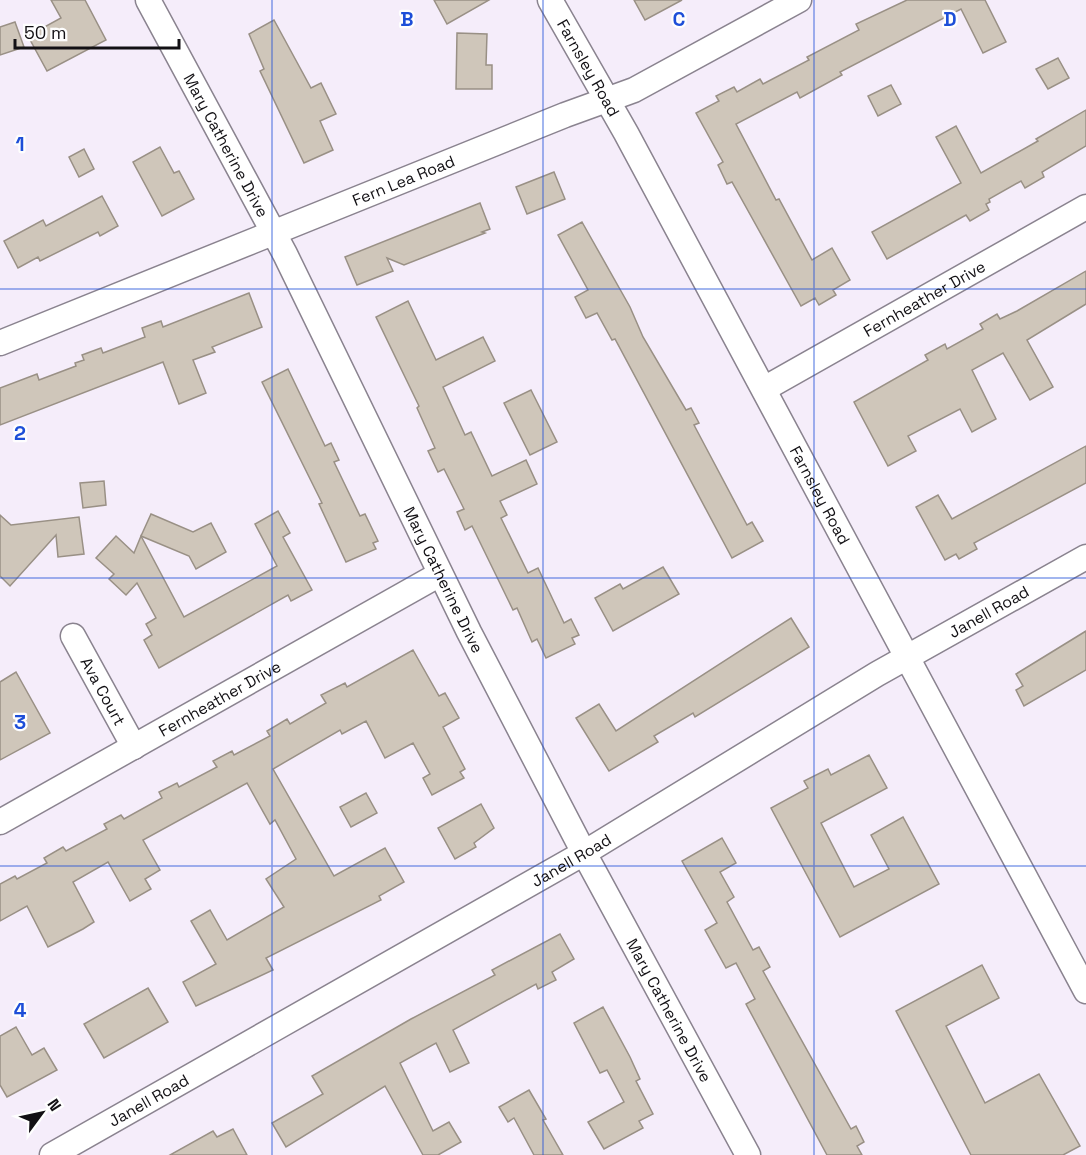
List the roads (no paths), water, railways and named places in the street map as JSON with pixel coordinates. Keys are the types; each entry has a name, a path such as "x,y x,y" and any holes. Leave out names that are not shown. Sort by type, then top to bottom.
{"street":[{"name":"Mary Catherine Drive","path":"148,0 274,233 440,574 740,1152"},
{"name":"Farnsley Road","path":"550,0 764,389 1086,991"},
{"name":"Fern Lea Road","path":"0,343 634,90 799,0"},
{"name":"Fernheather Drive","path":"764,389 1086,207"},
{"name":"Janell Road","path":"52,1155 584,854 906,658 1086,557"},
{"name":"Fernheather Drive","path":"0,822 440,574"},
{"name":"Ava Court","path":"73,636 134,747"}]}
